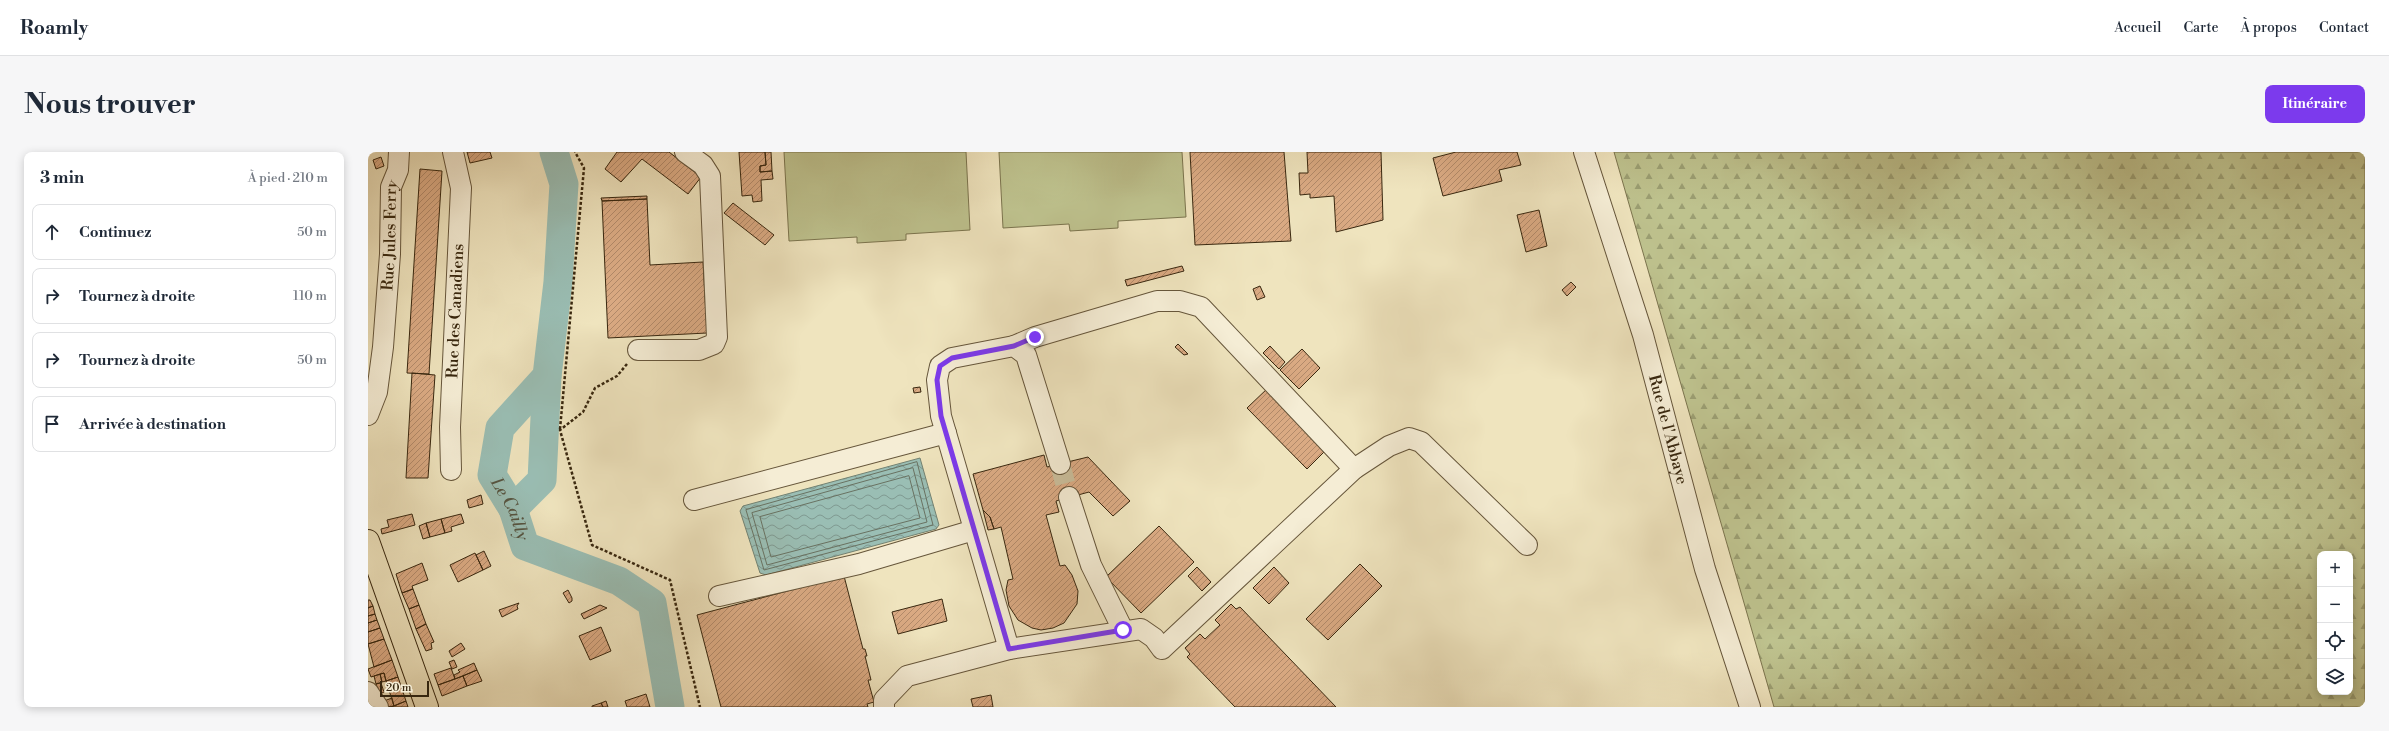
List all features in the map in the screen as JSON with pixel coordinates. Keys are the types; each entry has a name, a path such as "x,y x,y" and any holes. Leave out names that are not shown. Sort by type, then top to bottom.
{"main road":[{"path":"368,541 428,707"}],"street":[{"name":"Rue Jules Ferry","path":"368,415 377,392 383,347 390,254 391,187 398,170 399,152"},
{"name":"Rue des Canadiens","path":"451,470 450,427 461,195 453,152"},
{"path":"638,350 699,350 708,348 717,337 710,176 703,165 686,152"},
{"name":"Rue de l'Abbaye","path":"1584,152 1643,335 1703,562 1750,707"},
{"path":"1009,649 941,416 937,380 940,366 952,358 1014,346 1035,337 1157,301 1180,301 1201,307 1354,469"},
{"path":"1014,346 1026,355 1033,371 1060,464"},
{"path":"694,500 946,433"},
{"path":"884,707 884,700 907,676 1009,649 1123,630 1141,629 1154,638 1162,649 1354,469 1389,446 1409,438 1421,442 1527,545"},
{"path":"1069,497 1091,565 1123,630"},
{"path":"719,596 859,564 974,530"},
{"path":"368,692 378,707"}],"path":[{"path":"575,152 584,168 560,430 592,545 670,580 700,707"},
{"path":"560,430 583,412 595,388 617,376 638,350"}],"green space":[{"path":"784,152 966,152 970,230 906,234 906,240 857,243 857,237 789,241"},
{"path":"999,152 1182,152 1186,217 1118,221 1118,228 1070,231 1069,224 1003,228"},
{"path":"1614,152 2365,152 2365,707 1774,707"}],"water":[{"path":"920,458 939,525 936,529 766,575 760,573 740,511 743,506"}],"building":[{"path":"467,152 490,152 492,158 470,163"},
{"path":"617,152 669,152 701,177 688,194 642,159 621,182 605,169"},
{"path":"739,152 765,152 766,165 760,166 760,172 772,171 773,179 761,180 762,201 753,202 752,195 742,196"},
{"path":"765,152 771,152 772,171 760,172 760,166 766,165"},
{"path":"1190,152 1284,152 1291,241 1195,245"},
{"path":"1307,152 1381,152 1383,220 1336,232 1334,196 1310,198 1310,194 1300,195 1299,173 1308,173"},
{"path":"1456,152 1517,152 1521,165 1499,170 1502,181 1443,196 1433,158"},
{"path":"381,157 384,166 376,169 373,160"},
{"path":"420,169 442,171 429,374 407,373"},
{"path":"647,196 647,199 602,201 601,198"},
{"path":"647,199 650,265 703,262 707,333 608,338 602,201"},
{"path":"733,203 774,235 765,245 724,213"},
{"path":"1539,210 1547,246 1526,252 1517,215"},
{"path":"1182,266 1184,271 1127,286 1125,280"},
{"path":"1571,282 1576,287 1567,296 1562,290"},
{"path":"1260,286 1265,297 1257,300 1253,289"},
{"path":"1178,344 1188,354 1184,355 1175,347"},
{"path":"1270,346 1285,362 1279,369 1263,353"},
{"path":"1302,349 1320,368 1299,389 1280,370"},
{"path":"412,373 435,375 428,478 406,478"},
{"path":"920,387 921,392 914,393 913,388"},
{"path":"1269,387 1328,448 1307,469 1247,408"},
{"path":"1044,455 1047,467 1088,457 1130,501 1113,516 1089,492 1056,501 1059,512 1046,515 1060,566 1065,565 1072,575 1078,591 1077,604 1064,623 1053,628 1041,630 1032,628 1018,620 1009,606 1006,590 1008,580 1013,579 1001,527 994,529 990,517 983,510 973,474"},
{"path":"481,495 483,504 469,508 467,500"},
{"path":"983,510 990,517 994,529 988,530"},
{"path":"412,514 415,525 382,534 381,529 389,527 387,520"},
{"path":"461,514 464,523 451,527 452,531 445,533 441,519"},
{"path":"441,519 445,533 430,537 426,523"},
{"path":"426,523 430,537 423,539 419,526"},
{"path":"1159,526 1194,562 1141,613 1106,577"},
{"path":"484,551 491,566 483,570 476,555"},
{"path":"475,553 483,570 458,582 450,565"},
{"path":"422,563 428,580 412,586 413,589 402,593 396,574"},
{"path":"1360,564 1382,586 1328,640 1306,619"},
{"path":"1197,567 1211,582 1202,591 1188,576"},
{"path":"1274,567 1289,583 1269,604 1253,588"},
{"path":"844,576 863,649 865,649 867,656 865,656 871,680 868,680 874,702 867,704 868,707 721,707 697,615"},
{"path":"413,589 419,605 409,609 402,593"},
{"path":"568,590 572,598 572,601 569,603 563,593"},
{"path":"942,599 947,621 898,634 892,612"},
{"path":"368,600 370,600 373,606 368,608"},
{"path":"519,603 517,606 518,609 502,617 499,610"},
{"path":"1231,604 1236,609 1240,607 1336,707 1235,707 1187,657 1190,654 1185,648 1200,634 1205,639 1220,625 1215,620"},
{"path":"419,605 426,624 416,629 409,609"},
{"path":"600,605 607,608 584,619 581,614"},
{"path":"373,606 375,614 368,616 368,608"},
{"path":"375,614 377,620 368,623 368,616"},
{"path":"377,620 380,628 368,632 368,623"},
{"path":"426,624 434,642 431,643 432,649 426,651 416,629"},
{"path":"601,627 611,651 590,660 579,636"},
{"path":"380,628 384,639 368,644 368,632"},
{"path":"384,639 392,660 374,667 368,644"},
{"path":"461,643 465,649 452,657 449,651"},
{"path":"392,660 398,677 386,681 384,673 371,677 368,669"},
{"path":"454,660 457,667 452,669 449,662"},
{"path":"474,663 477,670 455,679 454,675 460,672 458,670"},
{"path":"451,668 455,679 438,685 434,674"},
{"path":"477,670 482,681 467,686 463,676"},
{"path":"384,673 386,681 382,682 380,674"},
{"path":"380,674 382,682 376,684 374,676"},
{"path":"463,676 467,686 442,696 438,685"},
{"path":"398,677 406,701 394,706 386,681"},
{"path":"381,683 384,692 380,694 376,684"},
{"path":"646,694 650,707 627,707 625,701"},
{"path":"991,695 993,707 973,707 971,699"},
{"path":"392,698 394,706 386,707 384,701"},
{"path":"406,701 408,707 391,707"},
{"path":"606,701 608,707 603,707 601,703"},
{"path":"601,703 603,707 592,707 592,706"}],"waterway":[{"name":"Le Cailly","path":"554,152 564,184 558,282 547,376 500,428 492,475 513,509 525,546 619,581 652,603 670,707"},
{"path":"513,509 542,480 547,376"}],"tunnel":[{"path":"1060,464 1069,497"}],"route":[{"path":"1035,337 1014,346 952,358 940,366 937,380 941,416 1009,649 1123,630"}]}
